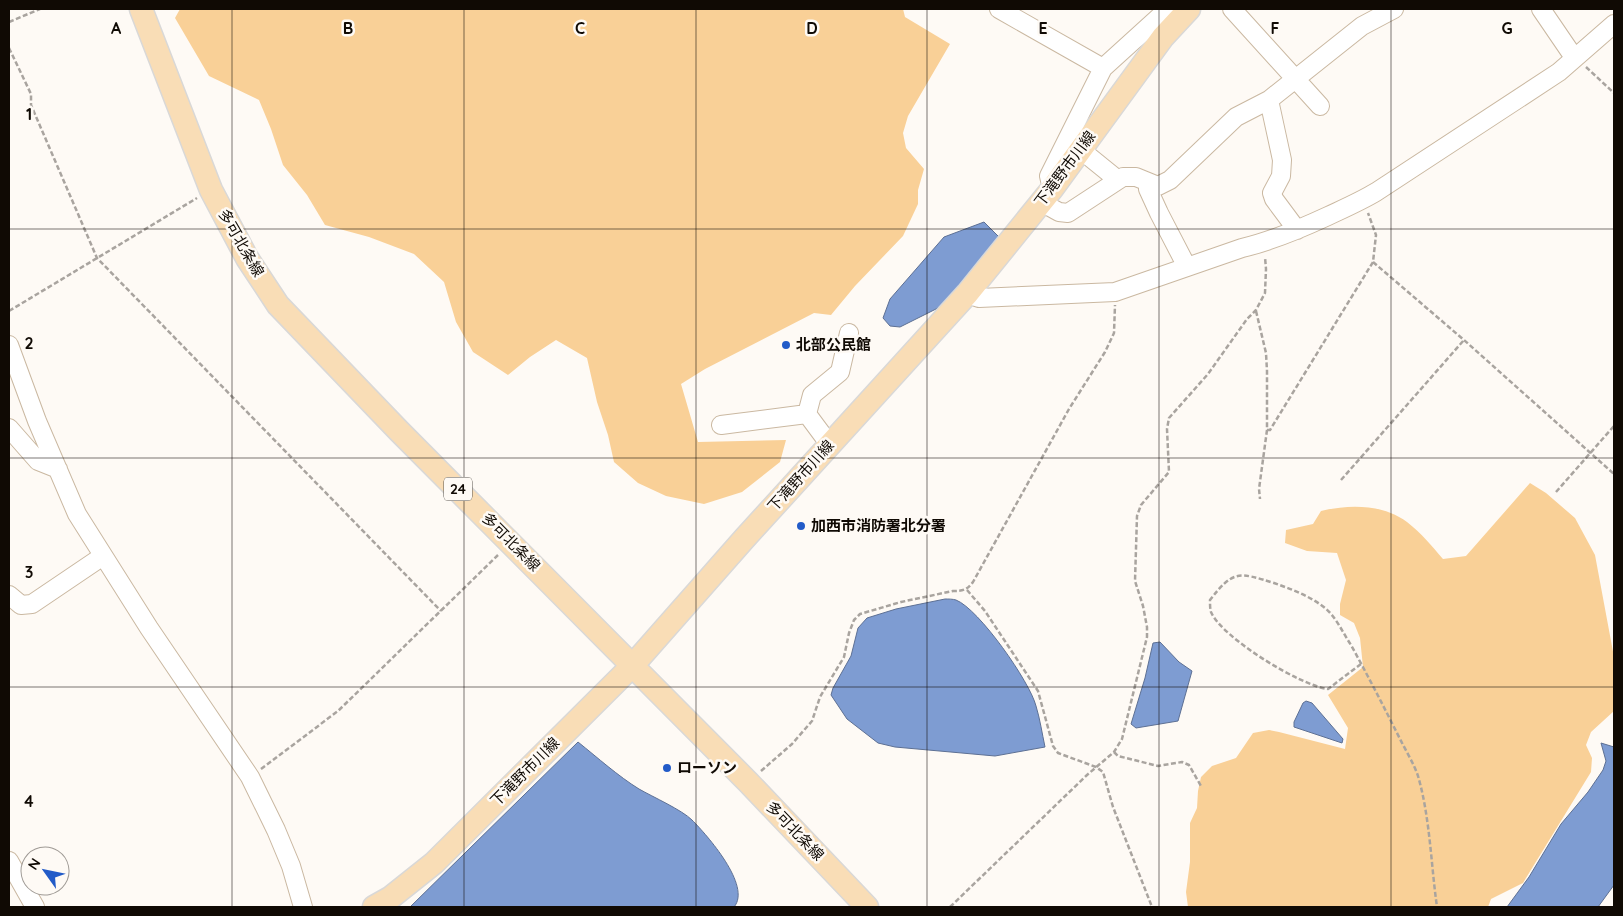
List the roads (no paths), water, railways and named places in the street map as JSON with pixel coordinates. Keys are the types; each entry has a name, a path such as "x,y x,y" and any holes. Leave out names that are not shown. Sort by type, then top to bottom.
{"main road":[{"name":"多可北条線","path":"141,9 211,190 247,258 278,305 399,431 748,782 867,907"},
{"name":"下滝野市川線","path":"374,907 390,898 434,863 633,665 744,539 967,294 1046,196 1163,37 1189,9"}],"street":[{"path":"999,9 1103,68"},
{"path":"1168,9 1103,68 1049,176 1046,196 1059,212 1068,213 1123,177 1136,177 1158,186 1170,180 1236,117 1269,100 1362,26 1394,9"},
{"path":"1232,9 1320,106"},
{"path":"1540,9 1571,53 1576,57"},
{"path":"967,294 979,298 1115,292 1298,230 1364,199 1559,72 1614,24"},
{"path":"1269,100 1282,160 1281,176 1272,193 1274,199 1298,230"},
{"path":"1080,150 1118,180"},
{"path":"1150,184 1148,189 1187,267"},
{"path":"807,414 812,395 840,372 849,333"},
{"path":"9,346 37,421 77,514 199,703 250,777 291,866 303,907"},
{"path":"807,414 830,445"},
{"path":"721,426 807,414"},
{"path":"9,428 38,461 58,469"},
{"path":"9,595 21,605 32,604 103,556"},
{"path":"9,861 35,907"}],"water":[{"path":"984,222 1001,239 942,306 900,327 890,326 883,318 890,299 944,237"},
{"path":"945,599 956,600 966,606 990,631 1014,664 1032,695 1045,747 995,756 895,747 878,743 847,719 831,695 851,656 858,628 867,618 896,609"},
{"path":"1160,642 1179,662 1192,671 1178,721 1136,728 1131,724 1153,643"},
{"path":"1306,701 1312,703 1343,739 1342,743 1294,727 1294,722 1303,703"},
{"path":"578,742 631,784 681,812 699,827 717,849 733,874 738,898 734,907 410,907"},
{"path":"1601,743 1614,747 1614,885 1598,907 1507,907 1529,877 1561,824 1588,792 1603,770 1606,761"}],"place":[{"name":"北部公民館","path":"786,345"},
{"name":"加西市消防署北分署","path":"801,526"},
{"name":"ローソン","path":"667,768"}]}
